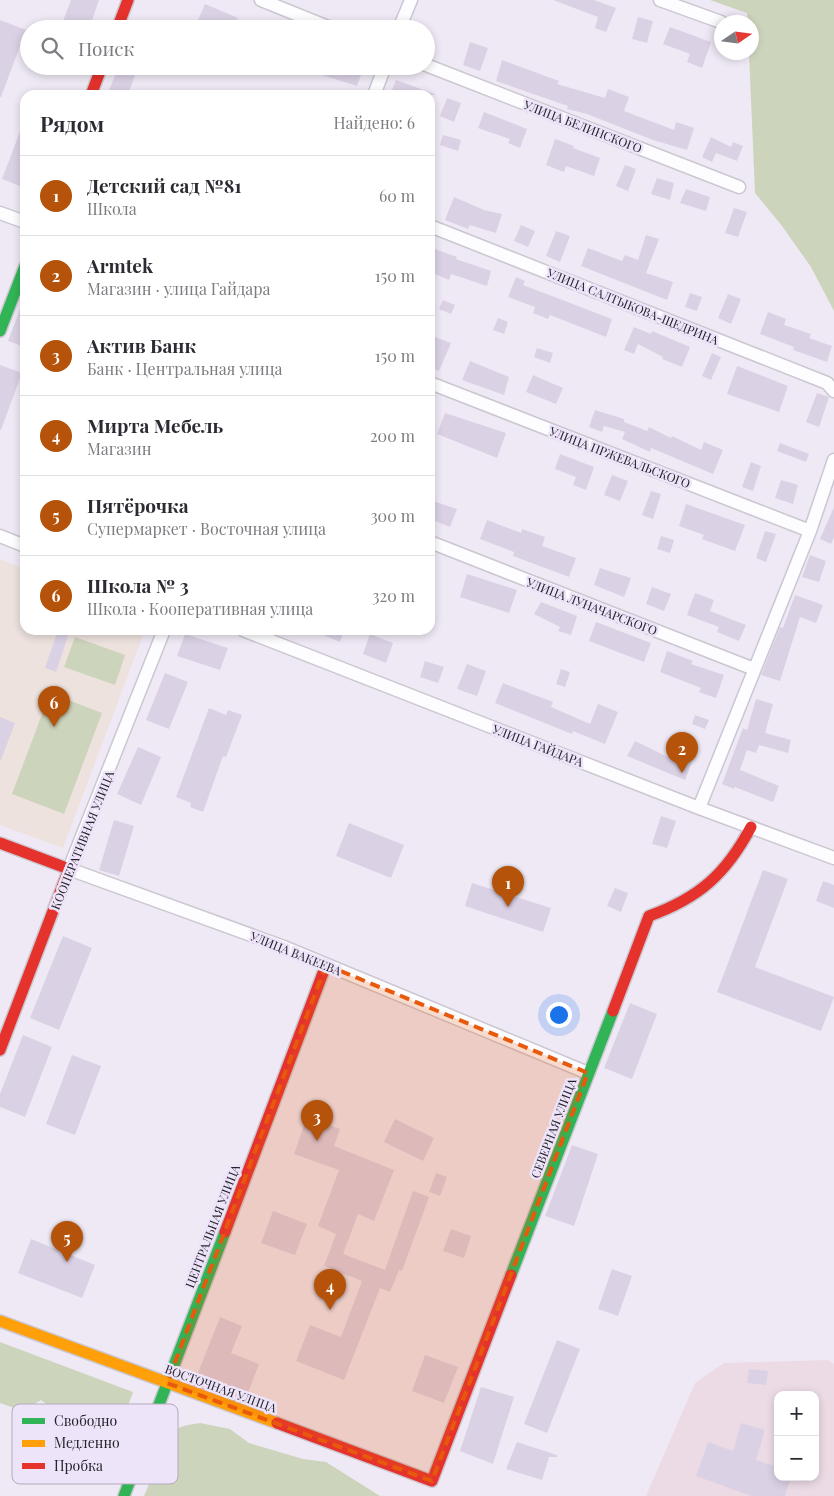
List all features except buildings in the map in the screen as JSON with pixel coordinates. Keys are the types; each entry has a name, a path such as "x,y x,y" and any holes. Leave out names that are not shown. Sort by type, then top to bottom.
{"street":[{"path":"120,20 128,0"},
{"path":"261,0 311,20"},
{"path":"403,20 411,0"},
{"path":"660,0 714,19"},
{"name":"УЛИЦА БЕЛИНСКОГО","path":"435,69 739,187"},
{"path":"93,90 99,75"},
{"path":"376,90 382,75"},
{"path":"0,213 20,220"},
{"name":"УЛИЦА САЛТЫКОВА-ЩЕДРИНА","path":"435,228 827,383 834,390"},
{"path":"0,331 20,279"},
{"name":"УЛИЦА ПРЖЕВАЛЬСКОГО","path":"435,385 810,530"},
{"path":"699,808 810,530 834,460"},
{"path":"0,536 20,544"},
{"name":"УЛИЦА ЛУНАЧАРСКОГО","path":"435,544 754,669"},
{"name":"КООПЕРАТИВНАЯ УЛИЦА","path":"0,1050 69,869 162,635"},
{"name":"УЛИЦА ГАЙДАРА","path":"256,635 699,808 834,858"},
{"name":"СЕВЕРНАЯ УЛИЦА","path":"432,1481 649,916 667,910 713,883 734,858 751,827"},
{"name":"УЛИЦА ВАКЕЕВА","path":"0,843 284,947 588,1073"},
{"name":"ЦЕНТРАЛЬНАЯ УЛИЦА","path":"159,1404 326,965"},
{"name":"ВОСТОЧНАЯ УЛИЦА","path":"0,1321 432,1481"},
{"name":"ЦЕНТРАЛЬНАЯ УЛИЦА","path":"124,1496 129,1484"}],"highlighted area":[{"path":"326,965 588,1073 432,1481 167,1383"}],"shaded area":[{"path":"0,559 20,567 20,635 143,635 63,848 0,825"},
{"path":"828,1360 834,1364 834,1496 646,1496 695,1383 724,1363"}],"green space":[{"path":"710,0 834,0 834,311 811,267 782,226 755,193 749,60 759,60 759,15 747,15 747,13"},
{"path":"75,637 125,655 115,685 64,667"},
{"path":"50,693 102,713 64,814 12,794"},
{"path":"0,1342 133,1392 128,1404 46,1404 41,1400 34,1404 12,1404 12,1407 0,1403"},
{"path":"200,1423 230,1429 249,1443 303,1459 326,1462 380,1496 144,1496 149,1484 178,1484 178,1429"}],"traffic: fast":[{"path":"0,331 20,279"},
{"path":"511,1275 613,1011"},
{"path":"159,1404 225,1232"},
{"path":"124,1496 129,1484"}],"traffic: slow":[{"path":"0,1321 277,1423"}],"traffic: jam":[{"path":"120,20 128,0"},
{"path":"93,90 99,75"},
{"path":"613,1011 649,916 683,901 709,882 732,858 751,827"},
{"path":"0,843 69,869 0,1050"},
{"path":"225,1232 326,965"},
{"path":"277,1423 432,1481 511,1275"}],"place":[{"name":"Школа № 3","path":"54,727"},
{"name":"Armtek","path":"682,773"},
{"name":"Детский сад №81","path":"508,907"},
{"name":"Актив Банк","path":"317,1141"},
{"name":"Пятёрочка","path":"67,1262"},
{"name":"Мирта Мебель","path":"330,1310"}]}
